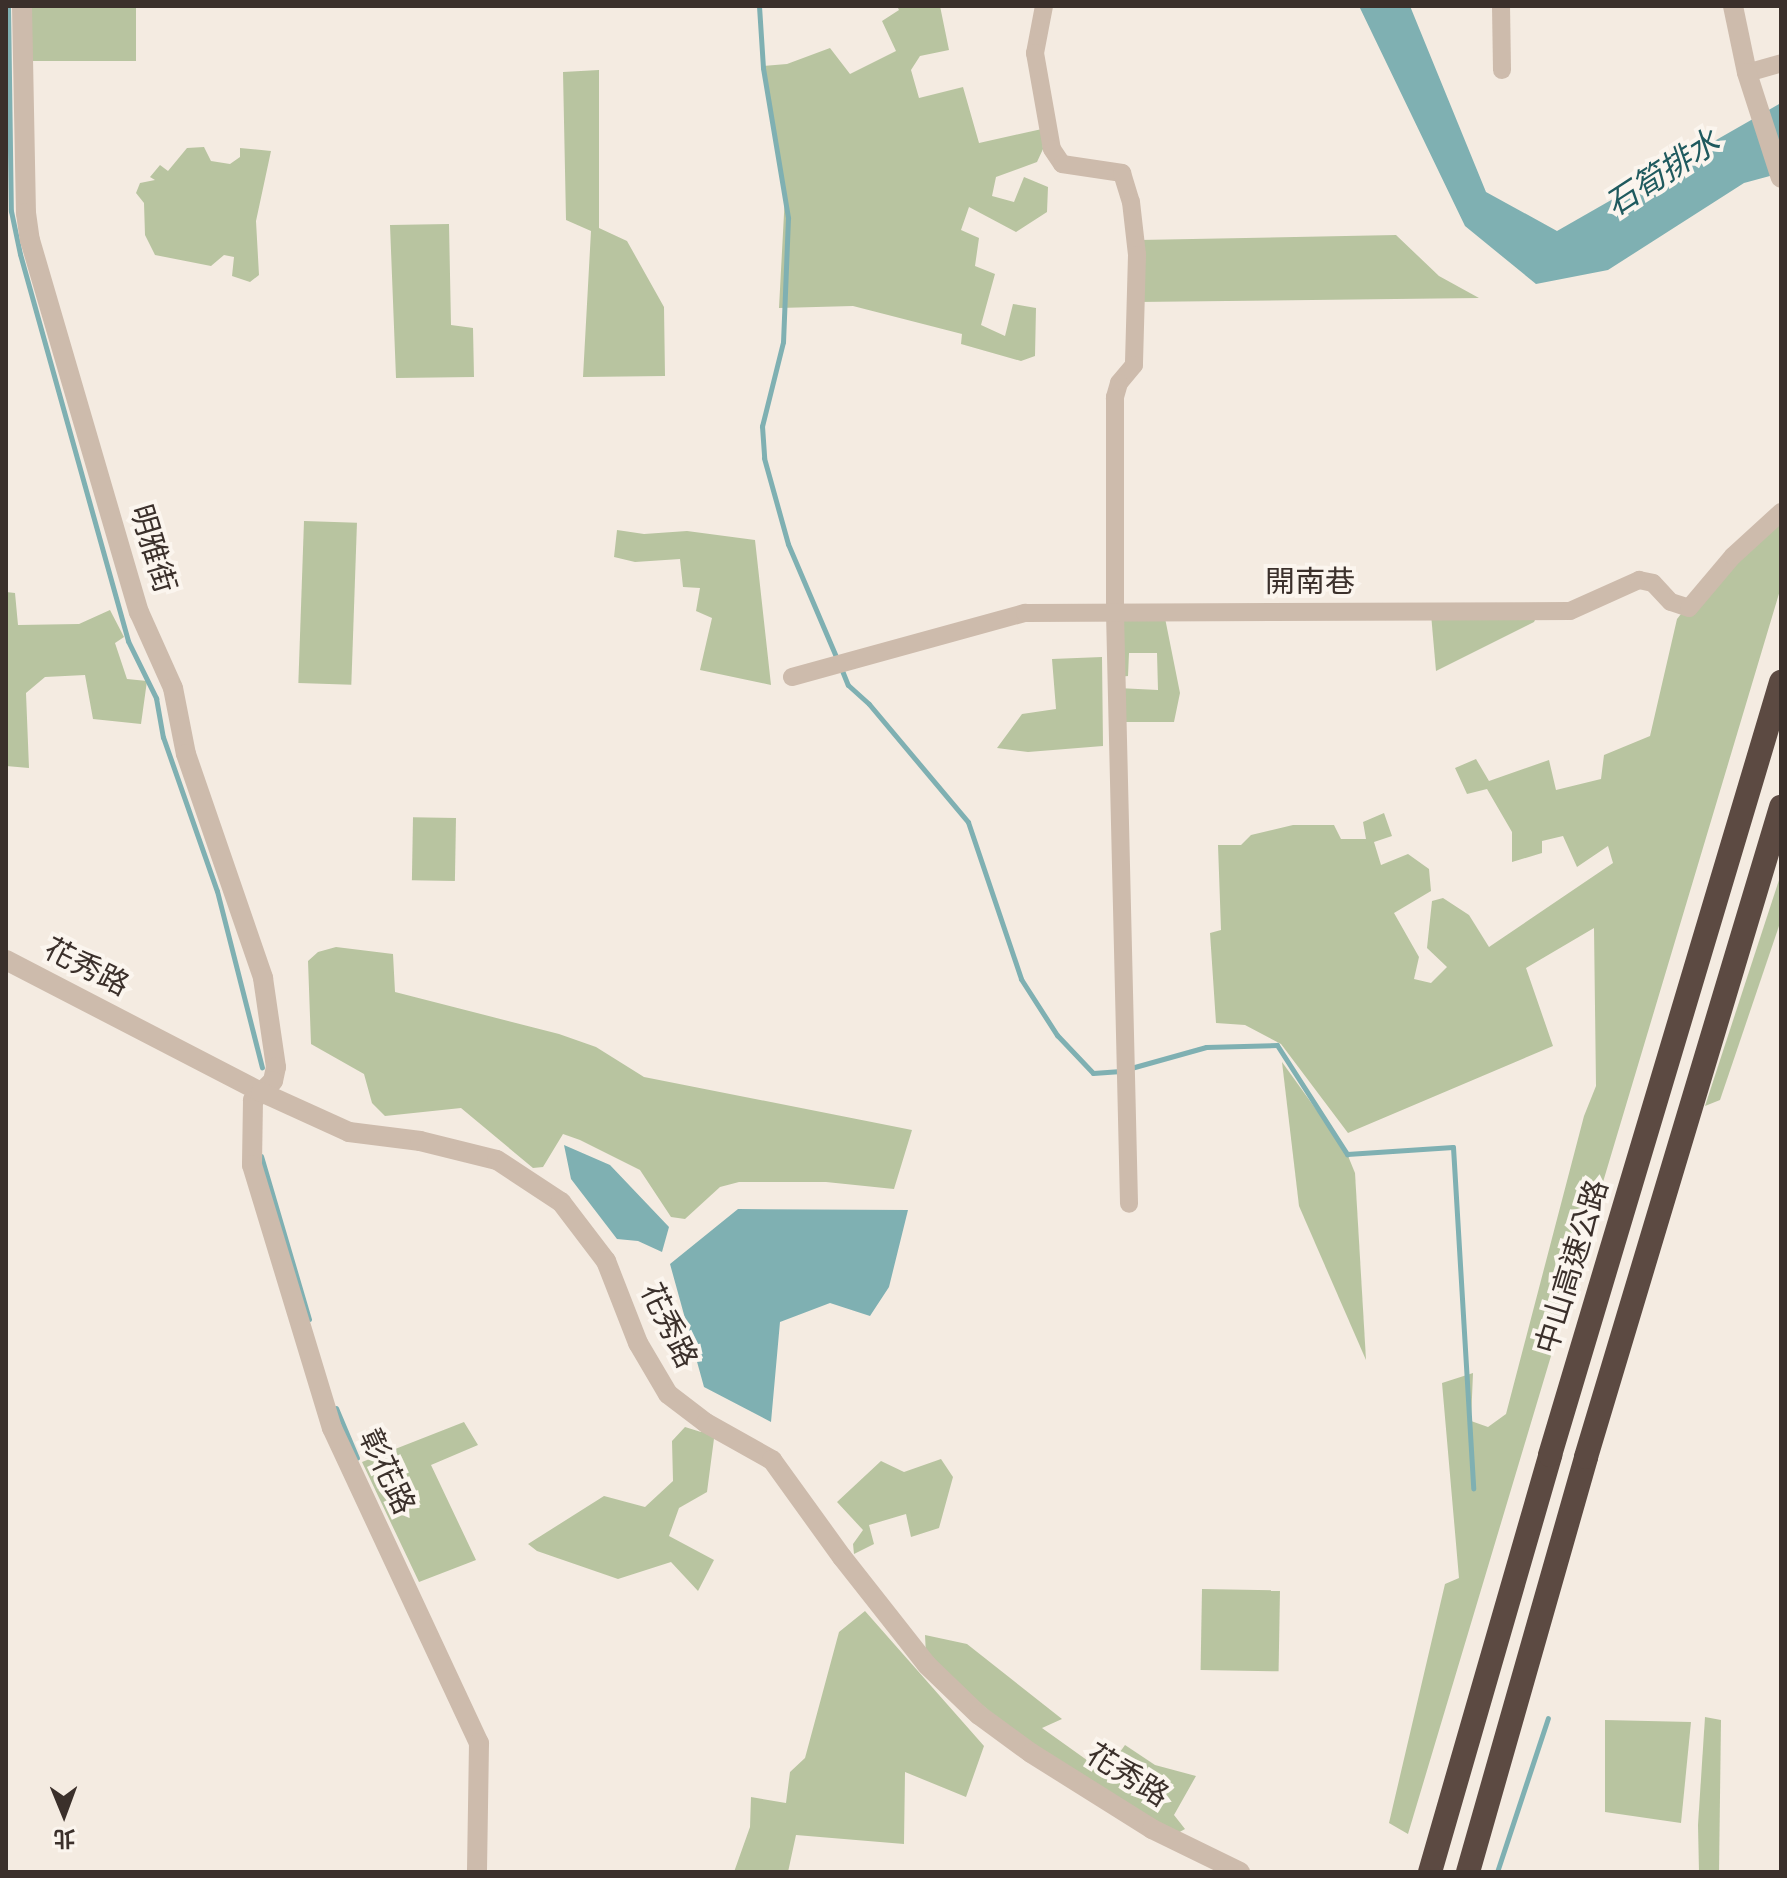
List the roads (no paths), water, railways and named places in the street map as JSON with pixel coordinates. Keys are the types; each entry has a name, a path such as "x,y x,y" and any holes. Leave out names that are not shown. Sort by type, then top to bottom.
{"highway":[{"name":"中山高速公路","path":"1430,1872 1550,1455 1781,682"},
{"path":"1468,1872 1586,1457 1781,807"}],"street":[{"name":"明雅街","path":"22,6 26,213 30,240 139,612 173,688 186,754 263,978 276,1067 273,1081 261,1092"},
{"path":"1044,6 1035,53 1052,149 1062,164 1122,173 1133,215 1137,255 1134,365 1119,383 1115,397 1115,613 1129,1204"},
{"path":"1501,6 1502,70"},
{"path":"1733,6 1747,73 1781,178"},
{"path":"1747,73 1781,63"},
{"name":"開南巷","path":"792,677 843,666 926,638 1025,613 1570,611 1639,580 1653,583 1671,602 1689,608 1733,556 1781,512"},
{"name":"花秀路","path":"6,960 261,1092 349,1132 420,1141 497,1160 561,1202 606,1261 638,1343 668,1394 706,1423 772,1460 842,1557 927,1665 979,1715 1031,1753 1152,1829 1240,1872"},
{"name":"彰花路","path":"261,1092 253,1100 252,1165 332,1428 479,1743 477,1872"}],"water":[{"name":"石筍排水","path":"1359,6 1410,6 1486,192 1557,231 1781,103 1781,173 1744,183 1608,270 1536,284 1465,226"},
{"path":"564,1145 610,1165 669,1227 662,1252 638,1241 617,1239 571,1179"},
{"path":"738,1209 908,1210 889,1287 870,1316 830,1303 780,1322 771,1422 704,1387 670,1264"}],"waterway":[{"path":"8,6 11,211 20,254 128,641 156,698 163,737 217,891 262,1067"},
{"path":"759,6 763,68 788,218 783,342 762,426 764,458 788,544 837,659"},
{"path":"841,668 848,685 869,704 968,822 1021,979 1057,1035 1093,1073 1121,1071"},
{"path":"1131,1068 1206,1047 1277,1045 1347,1154 1453,1147 1473,1488"},
{"path":"261,1156 309,1319"},
{"path":"336,1408 357,1458"},
{"path":"1497,1872 1548,1718"}]}
